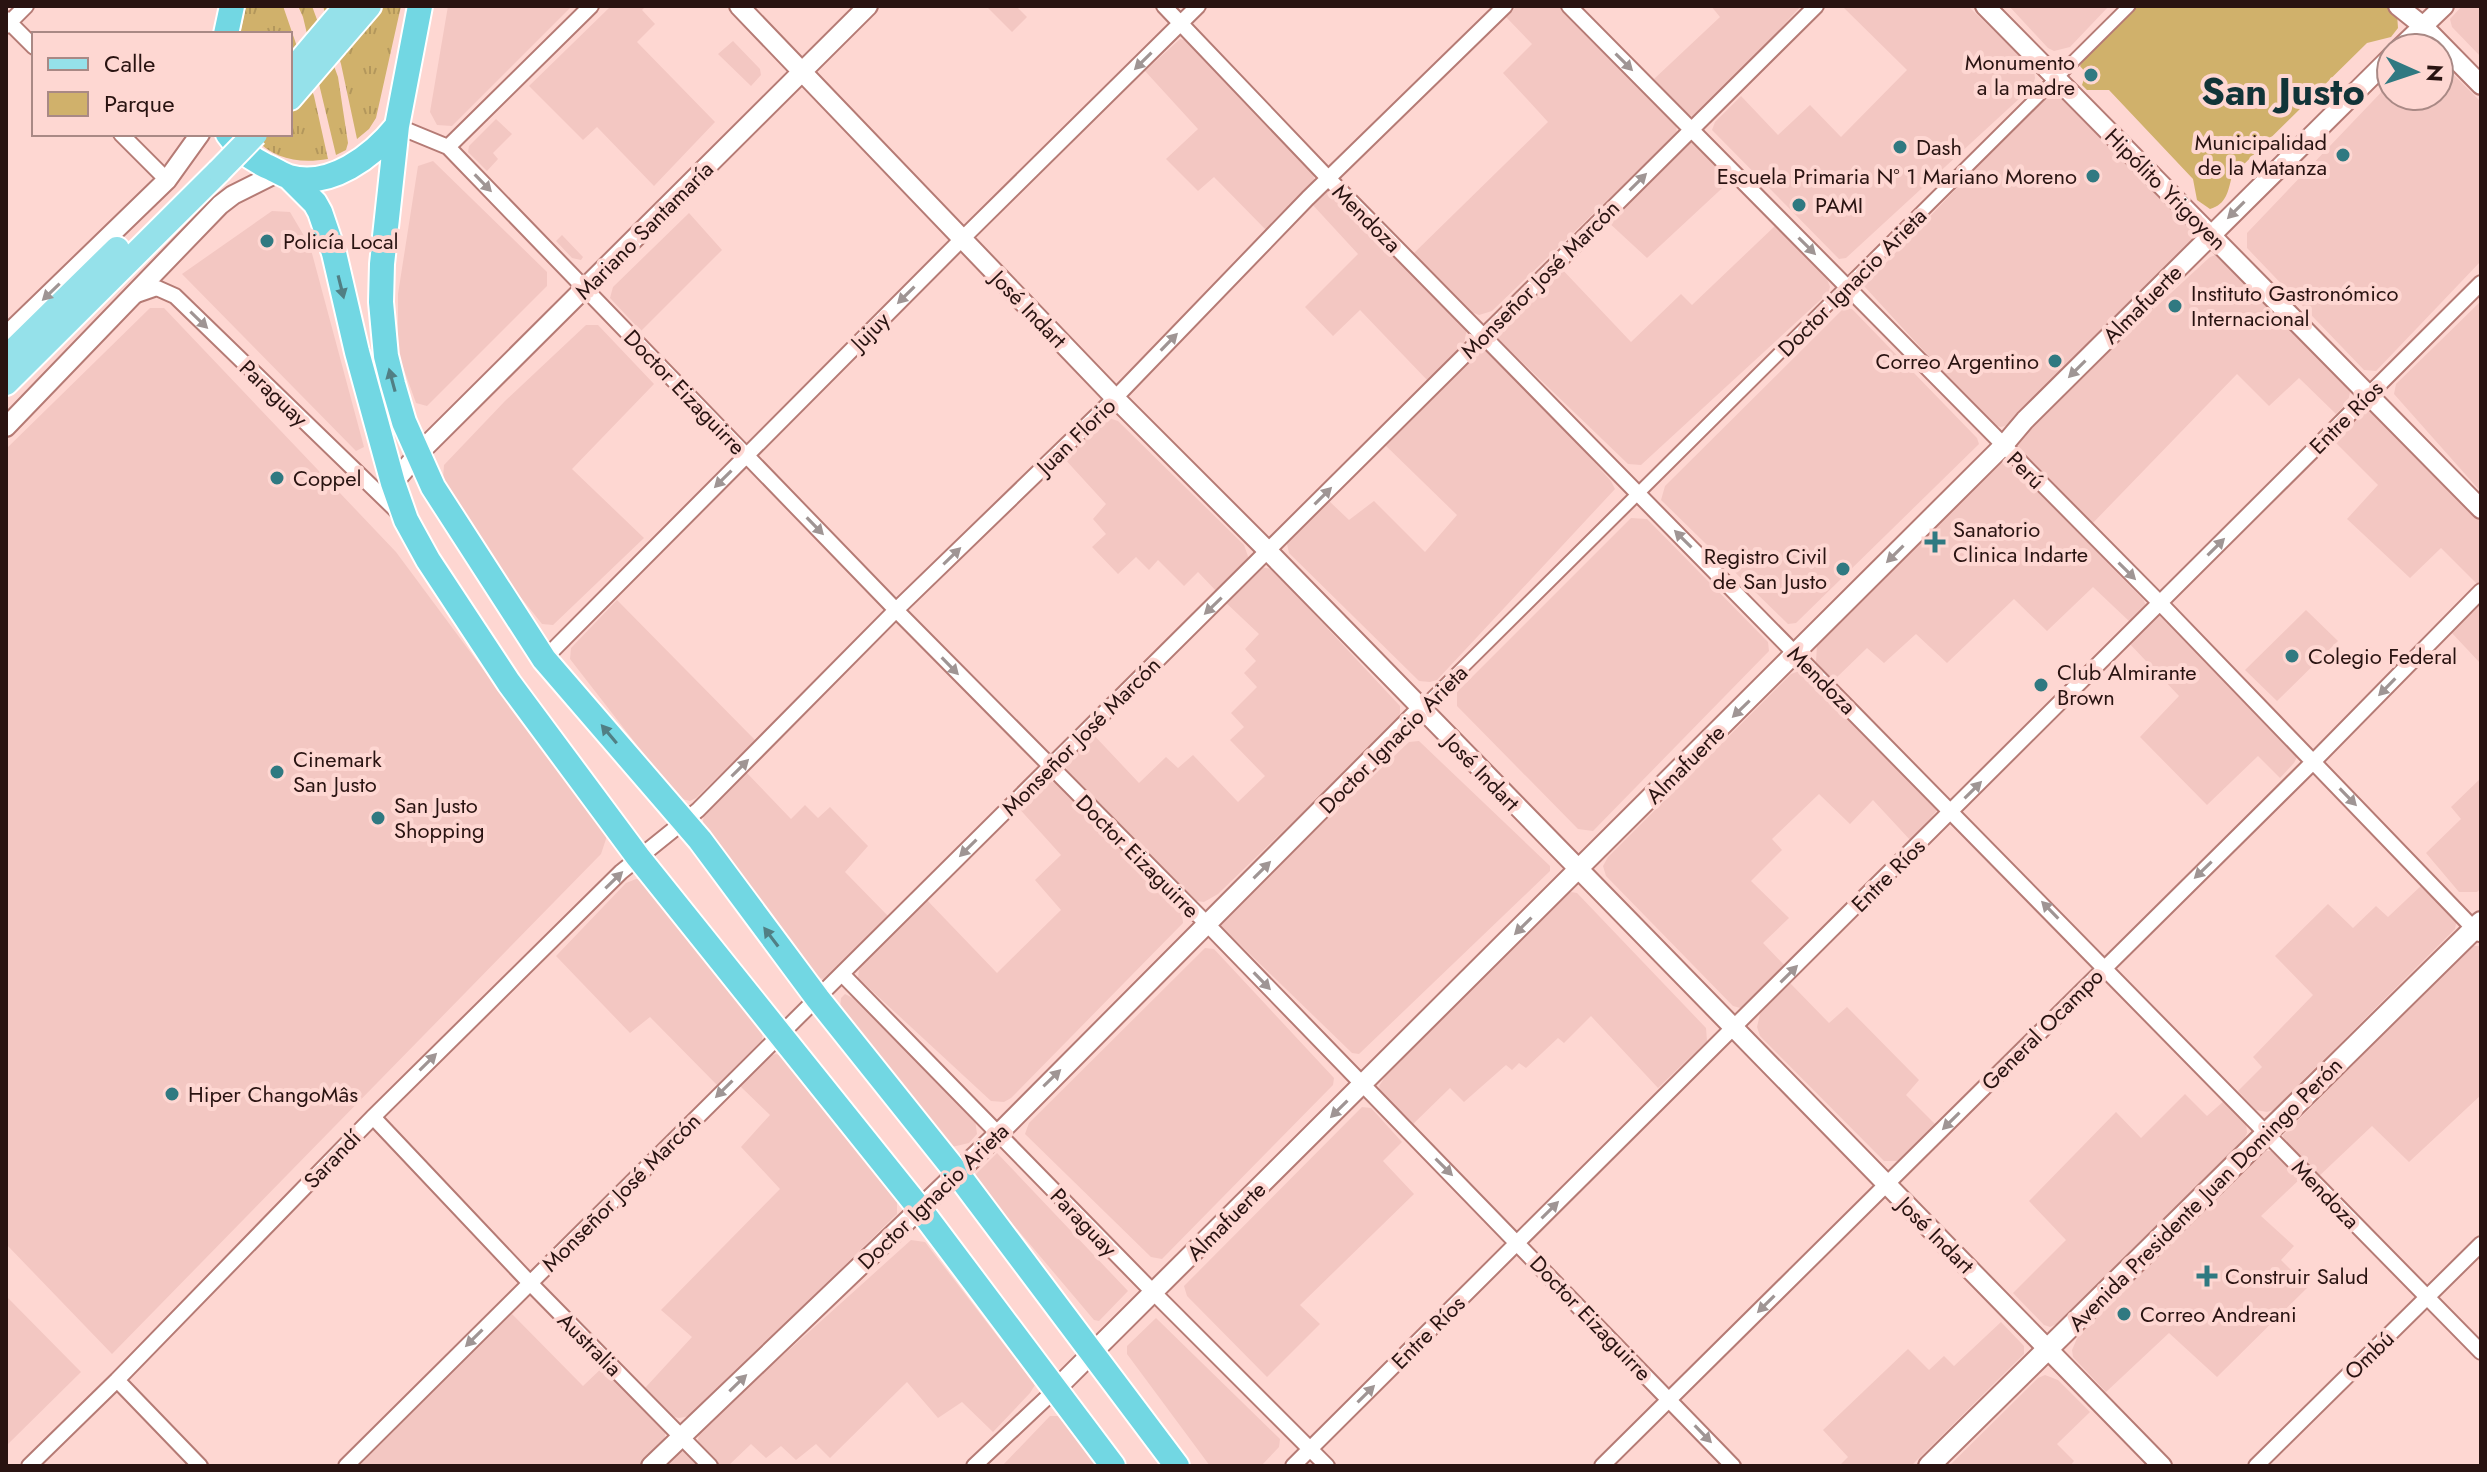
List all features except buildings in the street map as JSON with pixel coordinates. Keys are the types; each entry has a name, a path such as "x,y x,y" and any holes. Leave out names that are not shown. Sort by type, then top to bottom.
{"highway":[{"path":"226,32 232,6"},
{"path":"421,6 397,126 382,264 383,334 404,422 433,487 544,659 684,822 818,999 957,1173 1177,1466"},
{"path":"285,175 334,176 366,156 397,126"},
{"path":"232,136 246,155 285,175 315,203 320,212 334,253 393,483 406,520 428,560 509,683 638,857 920,1209 1113,1466"}],"main road":[{"path":"292,71 347,6"},
{"path":"292,96 369,6"},
{"path":"6,383 214,164 229,136"},
{"path":"6,358 214,164 252,136"},
{"name":"Avenida Presidente Juan Domingo Perón","path":"1929,1466 2266,1132 2479,929"}],"street":[{"path":"26,6 7,22 32,45"},
{"path":"448,147 591,6"},
{"name":"José Indart","path":"739,6 804,70 961,240 2162,1466"},
{"name":"Mariano Santamaría","path":"393,483 419,453 868,6"},
{"name":"Mendoza","path":"1164,6 1328,178 2481,1352"},
{"name":"Jujuy","path":"544,659 1198,6"},
{"name":"Juan Florio","path":"638,857 684,822 896,610 1115,398 1328,178 1505,6"},
{"name":"Perú","path":"1569,6 2479,929"},
{"name":"Monseñor José Marcón","path":"346,1466 1816,6"},
{"name":"Hipólito Yrigoyen","path":"1985,6 2481,509"},
{"name":"Doctor Ignacio Arieta","path":"651,1466 998,1134 2129,6"},
{"path":"2398,6 2423,26 2481,85"},
{"path":"2417,32 2444,6"},
{"name":"Almafuerte","path":"974,1466 1094,1353 1363,1086 2375,73"},
{"name":"Doctor Eizaguirre","path":"397,126 448,147 1048,767 1208,925 1733,1466"},
{"path":"123,136 167,180"},
{"path":"6,336 167,180 199,136"},
{"path":"6,427 220,205 233,195 285,175"},
{"name":"Entre Ríos","path":"1293,1466 2481,283"},
{"name":"Paraguay","path":"134,296 157,288 175,296 406,520"},
{"name":"General Ocampo","path":"1602,1466 2313,762 2481,591"},
{"name":"Sarandí","path":"29,1466 373,1117 638,857"},
{"name":"Paraguay","path":"843,975 1327,1466"},
{"name":"Australia","path":"373,1117 710,1466"},
{"name":"Ombú","path":"2256,1466 2481,1244"},
{"path":"117,1380 200,1466"}],"shaded area":[{"path":"448,6 572,6 452,126 437,125 430,112"},
{"path":"611,6 646,6 642,10 655,24 637,42 715,122 654,186 597,127 583,140 529,86"},
{"path":"986,6 1016,6 1027,17 1012,32"},
{"path":"1517,6 1561,6 1676,125 1677,133 1492,311 1479,315 1471,312 1413,254 1548,122 1503,73 1532,44 1506,17"},
{"path":"1711,6 1801,6 1702,114 1695,117 1687,114 1654,79 1720,17"},
{"path":"1842,6 1968,6 2034,70 2035,78 2033,86 1846,258 1839,259 1712,130 1715,122 1741,96 1778,135 1810,105 1841,137 1907,70"},
{"path":"2009,6 2109,6 2070,47 2054,51"},
{"path":"2462,6 2481,6 2481,57 2452,27 2450,19"},
{"path":"1180,39 1313,173 1315,185 1267,231 1214,177 1198,191 1166,159 1198,129 1145,71"},
{"path":"733,41 760,69 761,75 751,86 718,54"},
{"path":"2455,76 2481,102 2481,261 2376,371 2364,370 2247,248 2247,233 2375,99 2375,112 2455,112"},
{"path":"2045,95 2064,98 2195,232 2194,241 2008,425 2001,427 1992,425 1864,286"},
{"path":"496,119 512,134 493,153 498,159 487,171 468,152 469,146"},
{"path":"1690,141 1695,141 1732,179 1647,258 1607,221"},
{"path":"433,161 547,272 547,286 427,406 416,403 398,353 398,294 418,166"},
{"path":"1329,188 1467,329 1464,343 1428,381 1360,310 1333,336 1305,307 1358,254 1311,203"},
{"path":"272,211 290,212 310,246 364,447 356,451 182,274"},
{"path":"689,213 722,250 641,331 610,298 613,287"},
{"path":"1776,225 1827,279 1830,287 1828,293 1641,465 1628,464 1497,338 1496,330 1559,266 1631,342 1681,294 1692,305"},
{"path":"562,235 583,257 581,260 572,258 556,241"},
{"path":"2218,254 2346,384 2350,392 2348,402 2336,414 2299,378 2269,406 2237,374 2089,527 2017,453 2013,444 2018,434 2210,257"},
{"path":"2481,301 2481,492 2394,394 2396,384"},
{"path":"150,308 164,308 396,552 607,836 601,854 112,1354 6,1244 6,449"},
{"path":"1844,308 1852,309 1977,438 1979,444 1796,623 1788,624 1661,500 1665,486"},
{"path":"586,325 598,325 654,384 572,469 644,538 553,625 542,624 476,541 443,479 444,465 505,401"},
{"path":"1487,350 1497,355 1615,489 1437,680 1419,681 1289,553 1287,544 1292,533 1327,499 1349,520 1374,501 1425,552 1457,515 1383,443 1477,351"},
{"path":"2363,406 2369,408 2481,519 2481,580 2477,584 2441,548 2410,578 2347,519 2378,485 2329,436"},
{"path":"1109,418 1118,421 1244,545 1249,559 1246,567 1219,594 1198,572 1184,586 1158,560 1149,570 1136,557 1118,574 1092,547 1106,534 1093,519 1106,504 1062,456"},
{"path":"2003,463 2014,468 2143,599 2146,605 2142,611 2130,622 2093,587 2047,631 2014,599 1947,663 1916,634 1884,663 1867,648 1833,681 1816,662 1817,644 1996,465"},
{"path":"1631,518 1647,519 1768,642 1769,651 1593,831 1578,829 1457,706 1457,692"},
{"path":"1255,566 1272,569 1400,706 1400,713 1397,721 1218,894 1204,902 1196,901 1067,770 1065,763 1067,755 1090,731 1139,783 1166,757 1178,768 1193,755 1238,802 1265,776 1230,740 1244,727 1231,713 1257,687 1244,673 1256,661 1245,649 1259,634 1223,600"},
{"path":"2481,599 2481,664 2450,631"},
{"path":"617,600 755,740 690,801 678,798 570,659 571,648"},
{"name":"Colegio Federal","path":"2306,610 2338,641 2277,701 2245,670"},
{"path":"2161,614 2296,751 2294,763 2280,778 2258,756 2207,805 2140,737 2179,696 2129,643 2155,615"},
{"path":"1799,671 1808,674 1939,808 1911,841 1873,800 1850,824 1819,794 1772,839 1782,850 1751,881 1789,918 1763,943 1788,969 1744,1009 1733,1006 1606,876 1603,866 1608,857 1791,674"},
{"path":"1419,741 1550,866 1550,871 1359,1054 1352,1053 1220,925 1224,917 1409,742"},
{"path":"744,770 791,819 805,805 818,818 830,807 868,846 845,872 888,916 830,979 824,980 815,975 702,829 704,814"},
{"path":"2481,778 2481,888 2477,892 2459,892 2426,853 2461,819 2451,807"},
{"path":"1042,779 1059,784 1182,913 1183,923 1011,1098 1004,1102 991,1101 858,978 859,970 863,959 924,897 997,973 1061,910 1035,880 1061,855 1016,805"},
{"path":"644,880 763,1029 762,1040 717,1085 650,1017 630,1033 556,956 626,883"},
{"path":"2423,884 2457,919 2455,929 2273,1110 2256,1110 2238,1091 2262,1067 2253,1057 2313,995 2275,956 2328,904 2353,928 2376,906 2388,917"},
{"path":"1571,892 1577,893 1706,1028 1707,1041 1658,1088 1591,1016 1564,1043 1558,1038 1526,1068 1519,1063 1512,1070 1506,1065 1464,1102 1450,1088 1409,1128 1382,1099 1379,1086 1385,1077"},
{"path":"2472,946 2481,946 2481,1095 2409,1162 2372,1126 2317,1178 2284,1142 2283,1135"},
{"path":"1205,948 1214,949 1334,1078 1333,1085 1162,1259 1151,1257 1025,1134 1029,1123"},
{"path":"1790,983 1829,1023 1847,1007 1919,1080 1906,1095 1938,1127 1902,1161 1884,1161 1760,1036 1757,1027 1760,1014"},
{"path":"845,994 853,998 975,1119 977,1134 969,1143 952,1147 945,1141 840,1009 841,998"},
{"path":"776,1054 787,1058 897,1202 897,1214 690,1416 674,1417 645,1388 692,1337 661,1310 780,1189 741,1147 770,1115 740,1086 769,1056"},
{"path":"2185,1094 2207,1116 2225,1100 2246,1122 2244,1139 2061,1322 2050,1327 2044,1325 2013,1293 2066,1240 2029,1201 2116,1112 2141,1138"},
{"path":"1362,1107 1371,1108 1402,1142 1383,1161 1414,1194 1300,1305 1320,1324 1267,1377 1187,1296 1184,1286"},
{"path":"2266,1151 2272,1151 2301,1178 2261,1216 2294,1246 2281,1260 2308,1287 2217,1377 2169,1333 2106,1392 2073,1357 2072,1350 2078,1336"},
{"path":"997,1153 1128,1291 1099,1321 1094,1320 973,1177"},
{"path":"911,1240 925,1242 1035,1385 1030,1393 993,1432 962,1402 938,1418 907,1382 830,1458 816,1444 796,1460 781,1446 766,1458 751,1444 728,1466 720,1466 698,1442 699,1431"},
{"path":"6,1296 81,1372 6,1446"},
{"path":"512,1314 583,1386 605,1365 664,1427 664,1440 638,1466 359,1466"},
{"path":"1156,1318 1280,1439 1279,1447 1261,1466 1210,1466 1127,1354 1127,1346"},
{"path":"2001,1322 2024,1346 2024,1354 1911,1466 1839,1466 1848,1457 1823,1430 1908,1349 1929,1370 1944,1356 1954,1366"},
{"path":"2045,1375 2058,1380 2090,1412 2057,1444 2074,1461 2070,1466 1949,1466 2038,1378"},
{"path":"1050,1416 1060,1416 1097,1466 1002,1466"},
{"path":"683,1451 700,1466 663,1466 677,1453"}],"green space":[{"path":"246,6 283,6 292,32 240,32"},
{"path":"298,6 312,6 338,77 348,143 346,150 336,155 303,17"},
{"path":"323,6 401,6 376,118 357,139 341,64"},
{"path":"2138,6 2389,6 2397,14 2398,28 2395,32 2375,32 2375,41 2367,43 2232,176 2223,200 2210,209 2197,200 2193,179 2109,90 2087,90 2082,85 2086,73 2080,66 2085,57"},
{"path":"292,32 314,96 328,159 306,161 286,158 253,136 292,136"}],"place":[{"name":"Monumento a la madre","path":"2091,75"},
{"name":"Dash","path":"1900,147"},
{"name":"Municipalidad de la Matanza","path":"2343,155"},
{"name":"Escuela Primaria N° 1 Mariano Moreno","path":"2093,176"},
{"name":"PAMI","path":"1799,205"},
{"name":"Policía Local","path":"267,241"},
{"name":"Instituto Gastronómico Internacional","path":"2175,306"},
{"name":"Correo Argentino","path":"2055,361"},
{"name":"Coppel","path":"277,478"},
{"name":"Sanatorio Clinica Indarte","path":"1935,542"},
{"name":"Registro Civil de San Justo","path":"1843,569"},
{"name":"Colegio Federal","path":"2292,656"},
{"name":"Club Almirante Brown","path":"2041,685"},
{"name":"Cinemark San Justo","path":"277,772"},
{"name":"San Justo Shopping","path":"378,818"},
{"name":"Hiper ChangoMâs","path":"172,1094"},
{"name":"Construir Salud","path":"2207,1276"},
{"name":"Correo Andreani","path":"2124,1314"}],"district":[{"name":"San Justo","path":"2283,92"}]}
